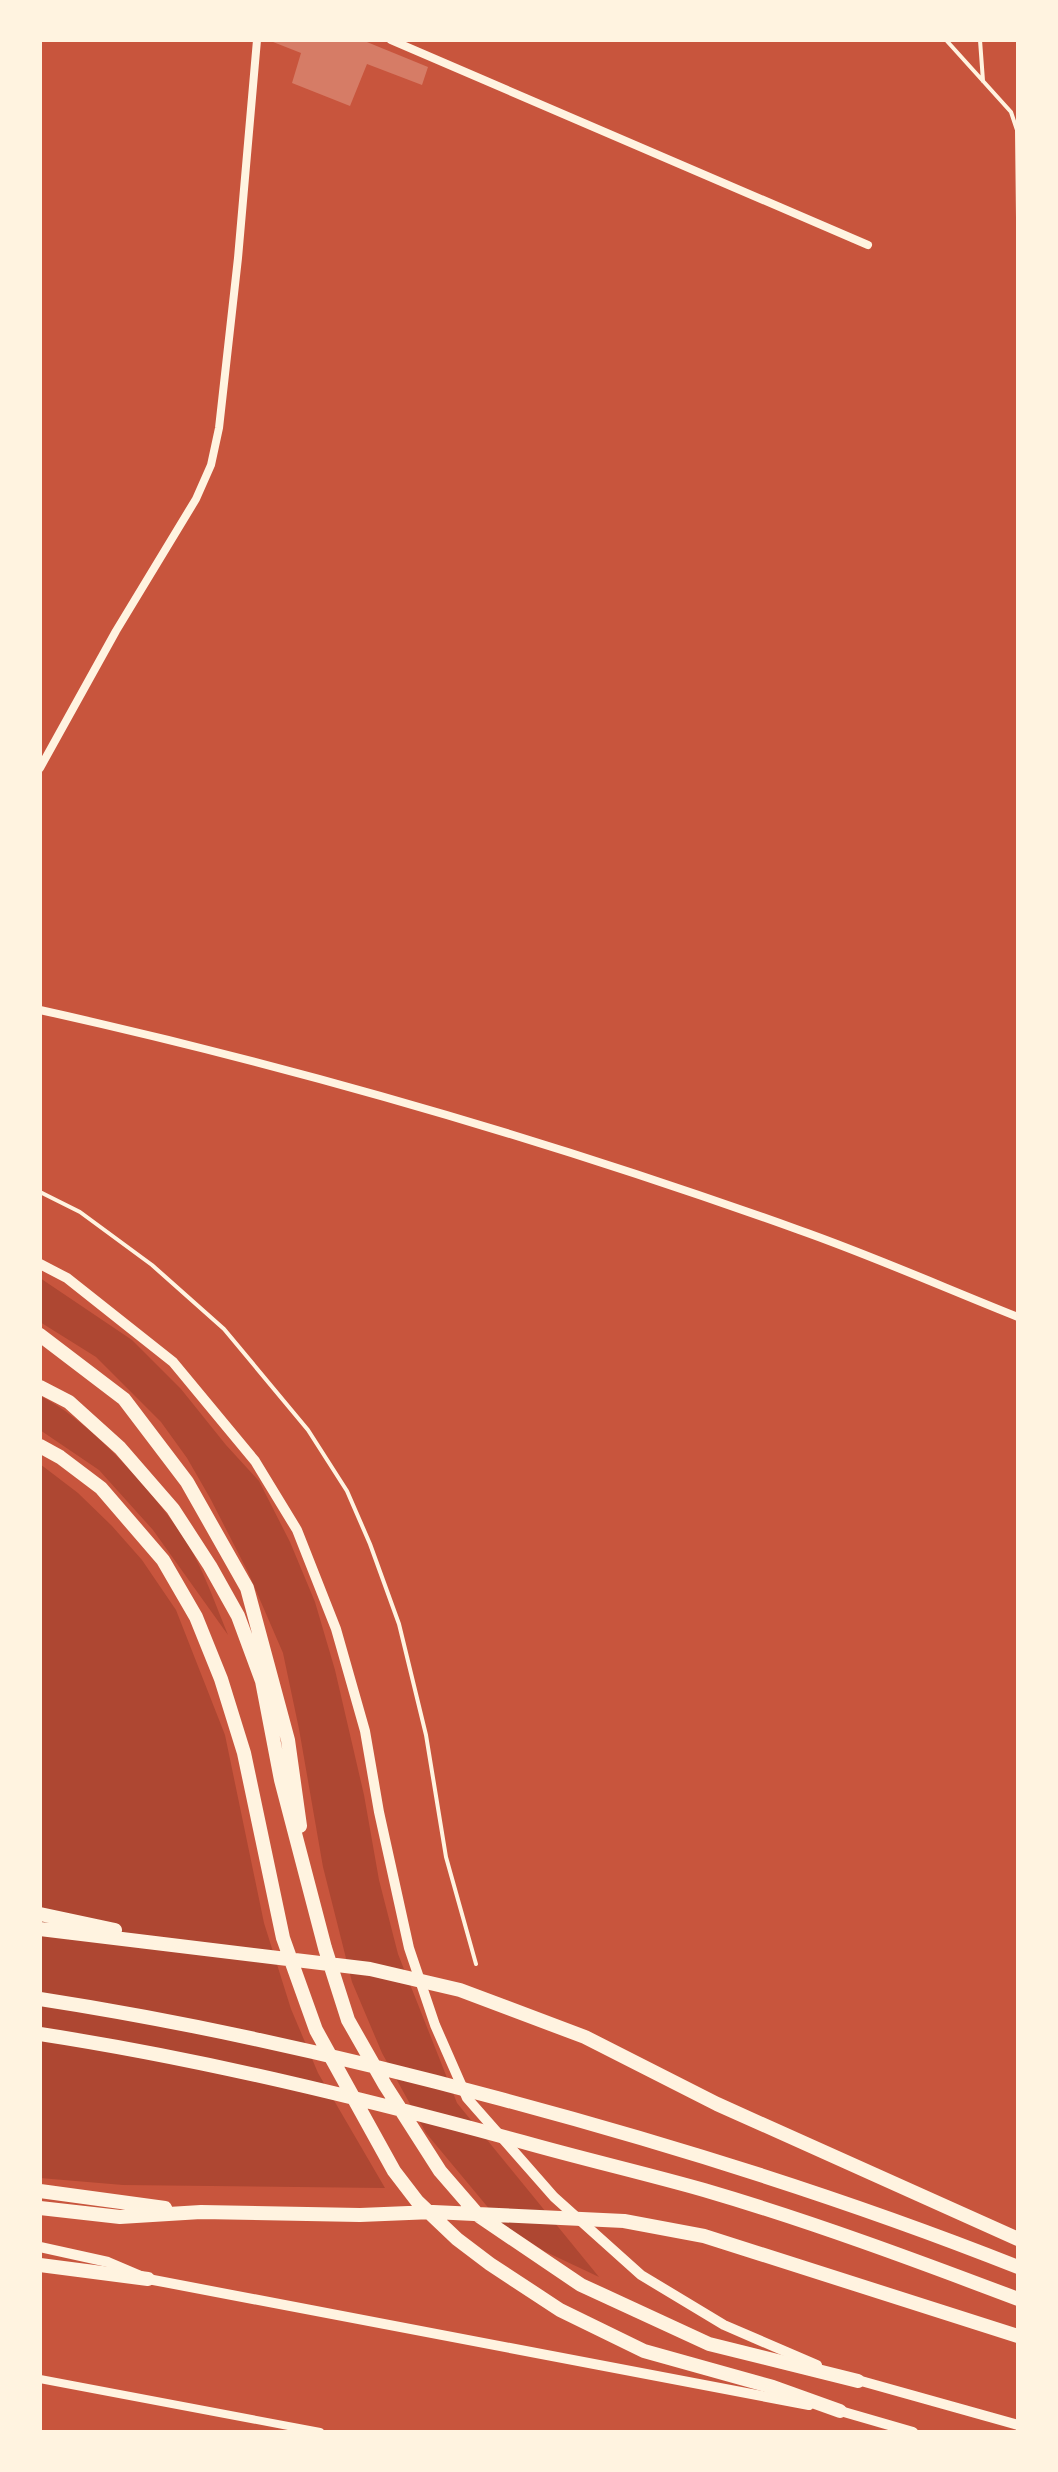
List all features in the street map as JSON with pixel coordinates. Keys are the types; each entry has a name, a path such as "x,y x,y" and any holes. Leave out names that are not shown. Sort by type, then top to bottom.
{"highway":[{"path":"40,1335 124,1399 187,1482 247,1588 288,1740 309,1889"},
{"path":"40,1387 69,1402 131,1460 173,1509 238,1616 262,1681 281,1780 348,2020 440,2171 479,2216 581,2285 709,2344 858,2381"},
{"path":"40,1446 101,1488 163,1560 196,1617 221,1679 244,1753 283,1938 316,2030 394,2171 417,2201 457,2239 560,2310 644,2351 773,2387 840,2411"},
{"path":"40,1914 197,1948"},
{"path":"40,1929 370,1969 460,1990 585,2037 717,2104 1018,2239"},
{"path":"40,1999 130,2013 292,2046 649,2139 775,2178 1018,2267"},
{"path":"40,2034 101,2043 443,2120 705,2191 905,2256 1018,2299"},
{"path":"40,2191 201,2212"},
{"path":"40,2208 120,2217 201,2212 360,2215 433,2212 624,2221 704,2236 1018,2336"},
{"path":"40,2265 148,2279"}],"street":[{"path":"40,768 116,631 196,499 211,465 219,428 231,320 257,40"},
{"path":"391,40 868,245"},
{"path":"40,1010 339,1084 478,1123 801,1230 1018,1317"},
{"path":"40,1264 67,1278 173,1362 255,1461 297,1530 336,1629 365,1731 409,1948 435,2025 467,2098 554,2197 641,2275 724,2325 768,2346 858,2381 1018,2425"},
{"path":"40,2247 108,2262 148,2279 840,2411 913,2432"},
{"path":"40,2379 320,2432"}],"lane":[{"path":"946,40 1011,112 1017,130 1018,218"},
{"path":"980,40 983,83"},
{"path":"40,1192 80,1212 152,1265 224,1329 308,1430 347,1491 399,1624 426,1735 446,1857 476,1964"}],"shaded area":[{"path":"40,1278 132,1340 181,1389 259,1481 290,1542 315,1602 335,1670 364,1795 379,1880 398,1954 457,2103 599,2277 544,2251 501,2223 426,2133 382,2053 352,1982 323,1867 283,1653 248,1572 187,1458 161,1422 96,1357 40,1322"},
{"path":"40,1396 60,1407 104,1443 166,1513 194,1555 228,1635 153,1530 99,1470 40,1430"},
{"path":"40,1464 78,1493 112,1526 142,1560 176,1610 225,1735 264,1923 291,2009 318,2073 385,2188 123,2185 40,2178"}],"building":[{"path":"268,40 362,40 428,67 422,85 367,64 350,106 292,83 301,53"}]}
